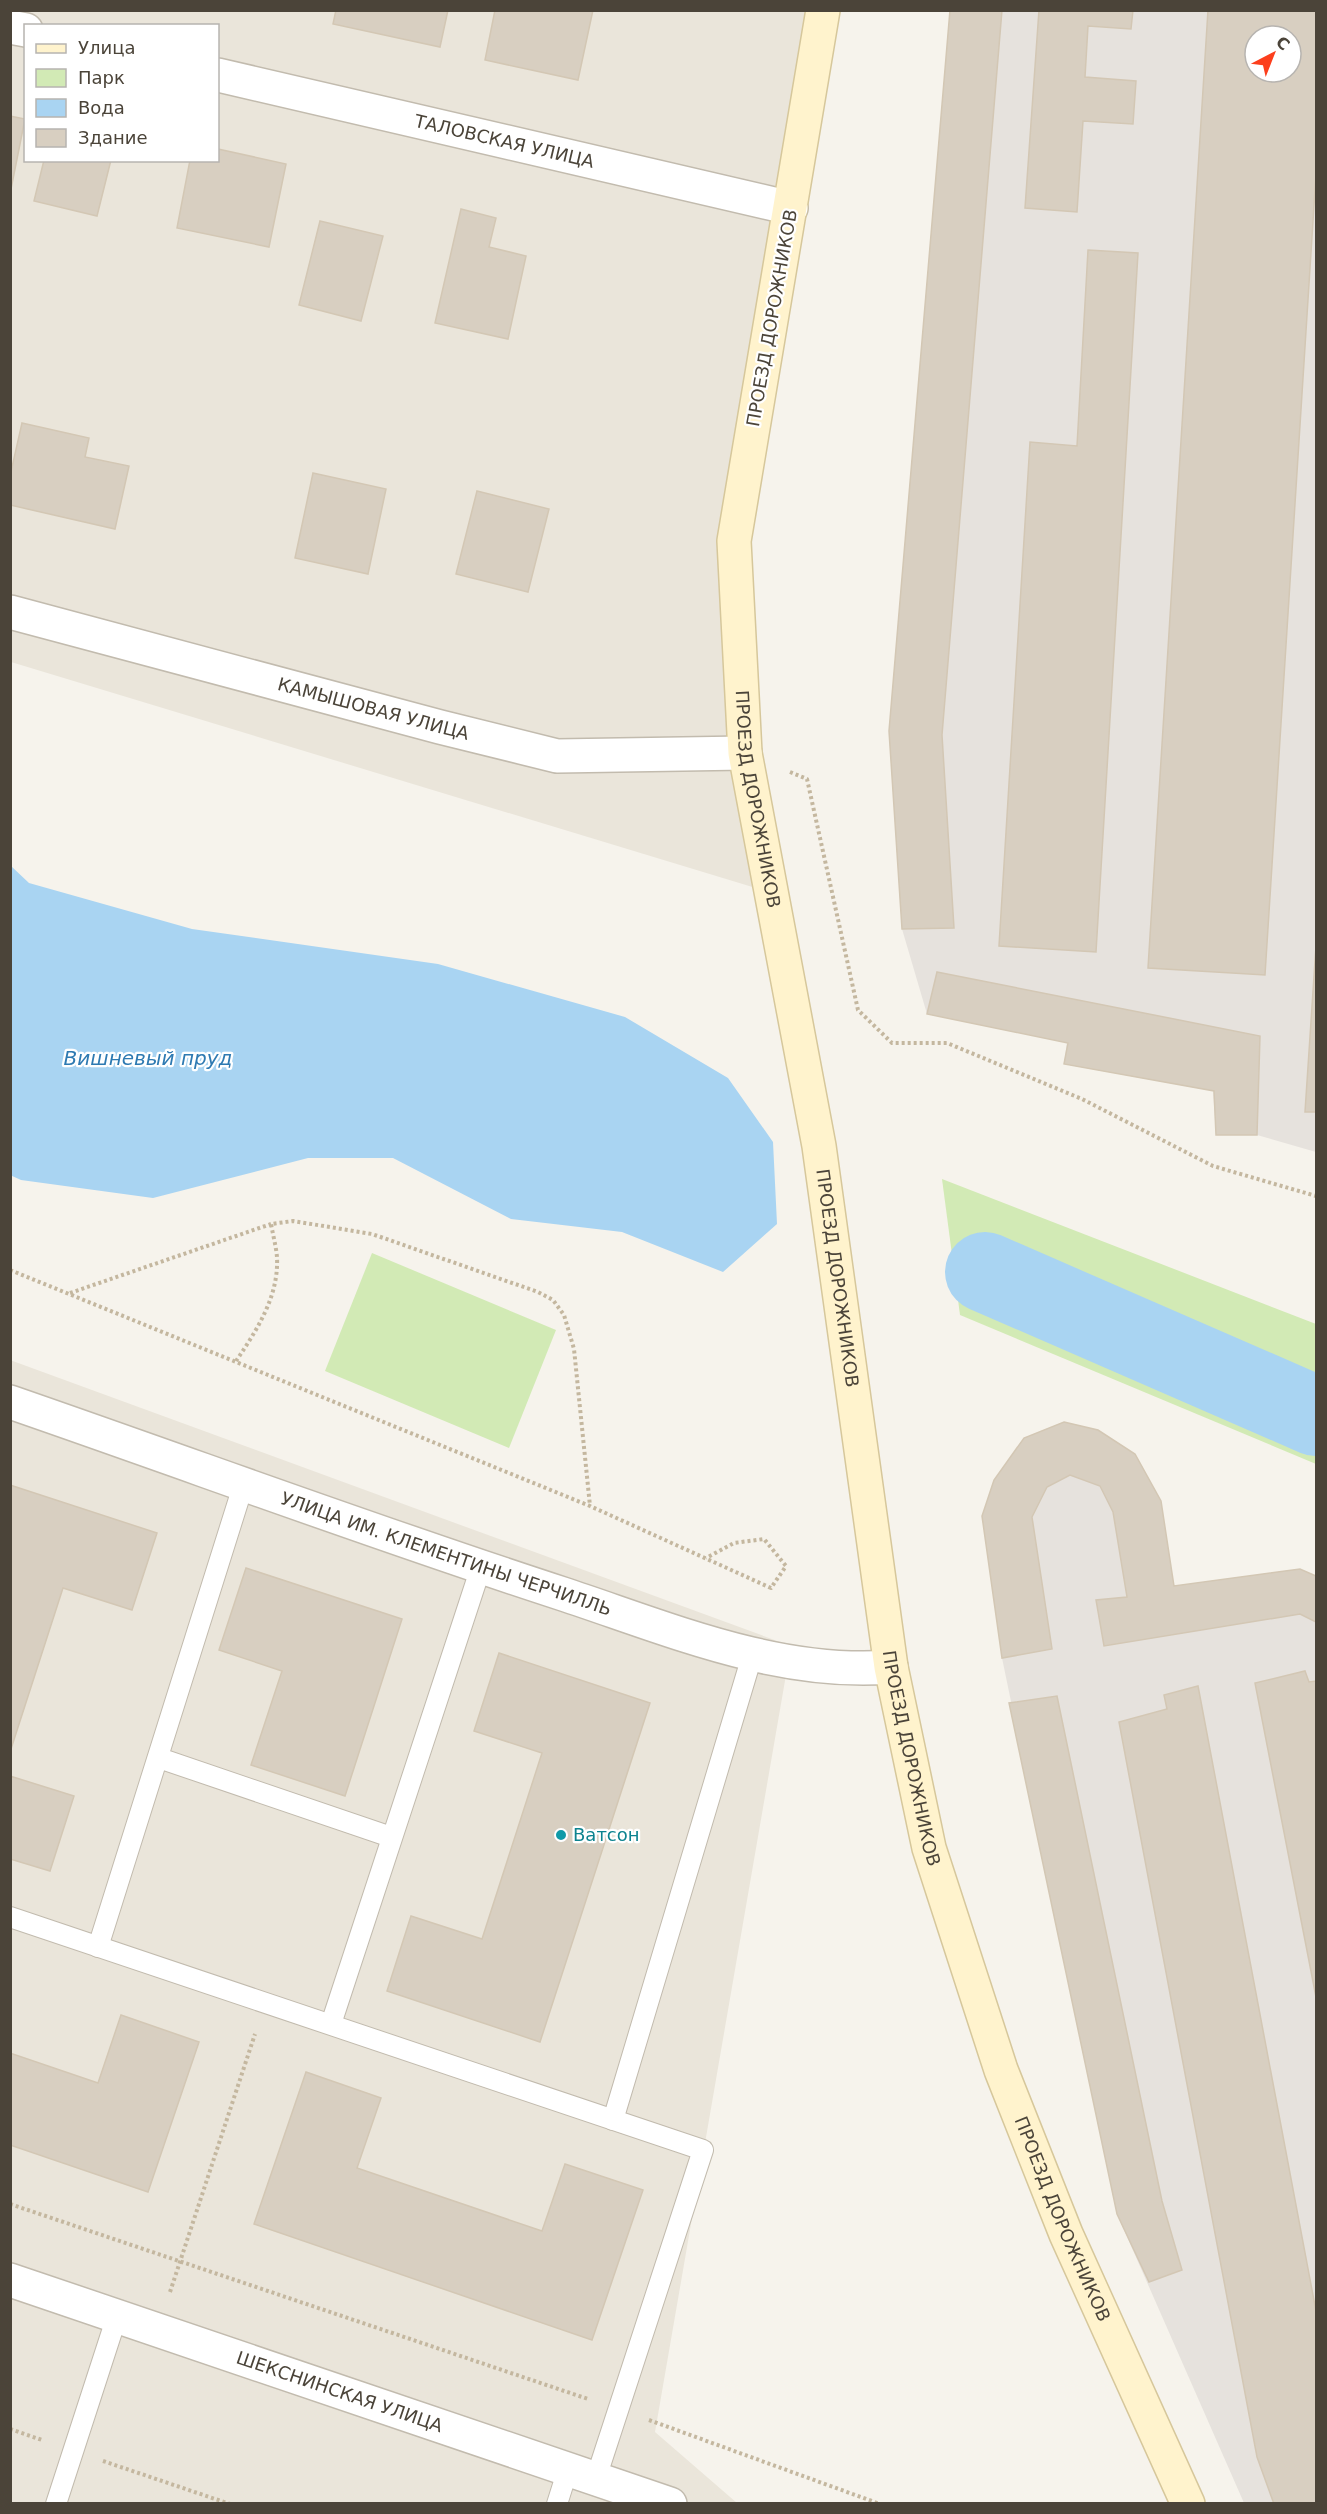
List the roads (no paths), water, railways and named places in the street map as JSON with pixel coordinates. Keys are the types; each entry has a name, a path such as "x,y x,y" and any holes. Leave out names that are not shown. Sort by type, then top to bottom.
{"main road":[{"name":"ПРОЕЗД ДОРОЖНИКОВ","path":"823,10 734,541 745,753 819,1146 891,1667 929,1848 1001,2070 1066,2234 1188,2504"}],"street":[{"name":"ТАЛОВСКАЯ УЛИЦА","path":"219,75 791,208"},
{"name":"КАМЫШОВАЯ УЛИЦА","path":"10,612 557,756 745,753"},
{"name":"УЛИЦА ИМ. КЛЕМЕНТИНЫ ЧЕРЧИЛЛЬ","path":"10,1402 481,1568 752,1656 862,1669 891,1667"},
{"name":"ШЕКСНИНСКАЯ УЛИЦА","path":"10,2280 670,2504"}],"lane":[{"path":"98,1947 244,1484"},
{"path":"331,2024 481,1568"},
{"path":"613,2120 752,1656"},
{"path":"159,1758 391,1837"},
{"path":"10,1917 703,2150 618,2409 582,2474 557,2504"},
{"path":"56,2504 117,2316"}],"water":[{"name":"Вишневый пруд","path":"11,866 29,883 192,929 438,964 625,1017 728,1078 773,1142 777,1224 723,1272 622,1232 511,1219 393,1158 308,1158 153,1198 21,1180 10,1175"}],"waterway":[{"path":"985,1272 1316,1416"}],"place":[{"name":"Ватсон","path":"561,1835"}]}
